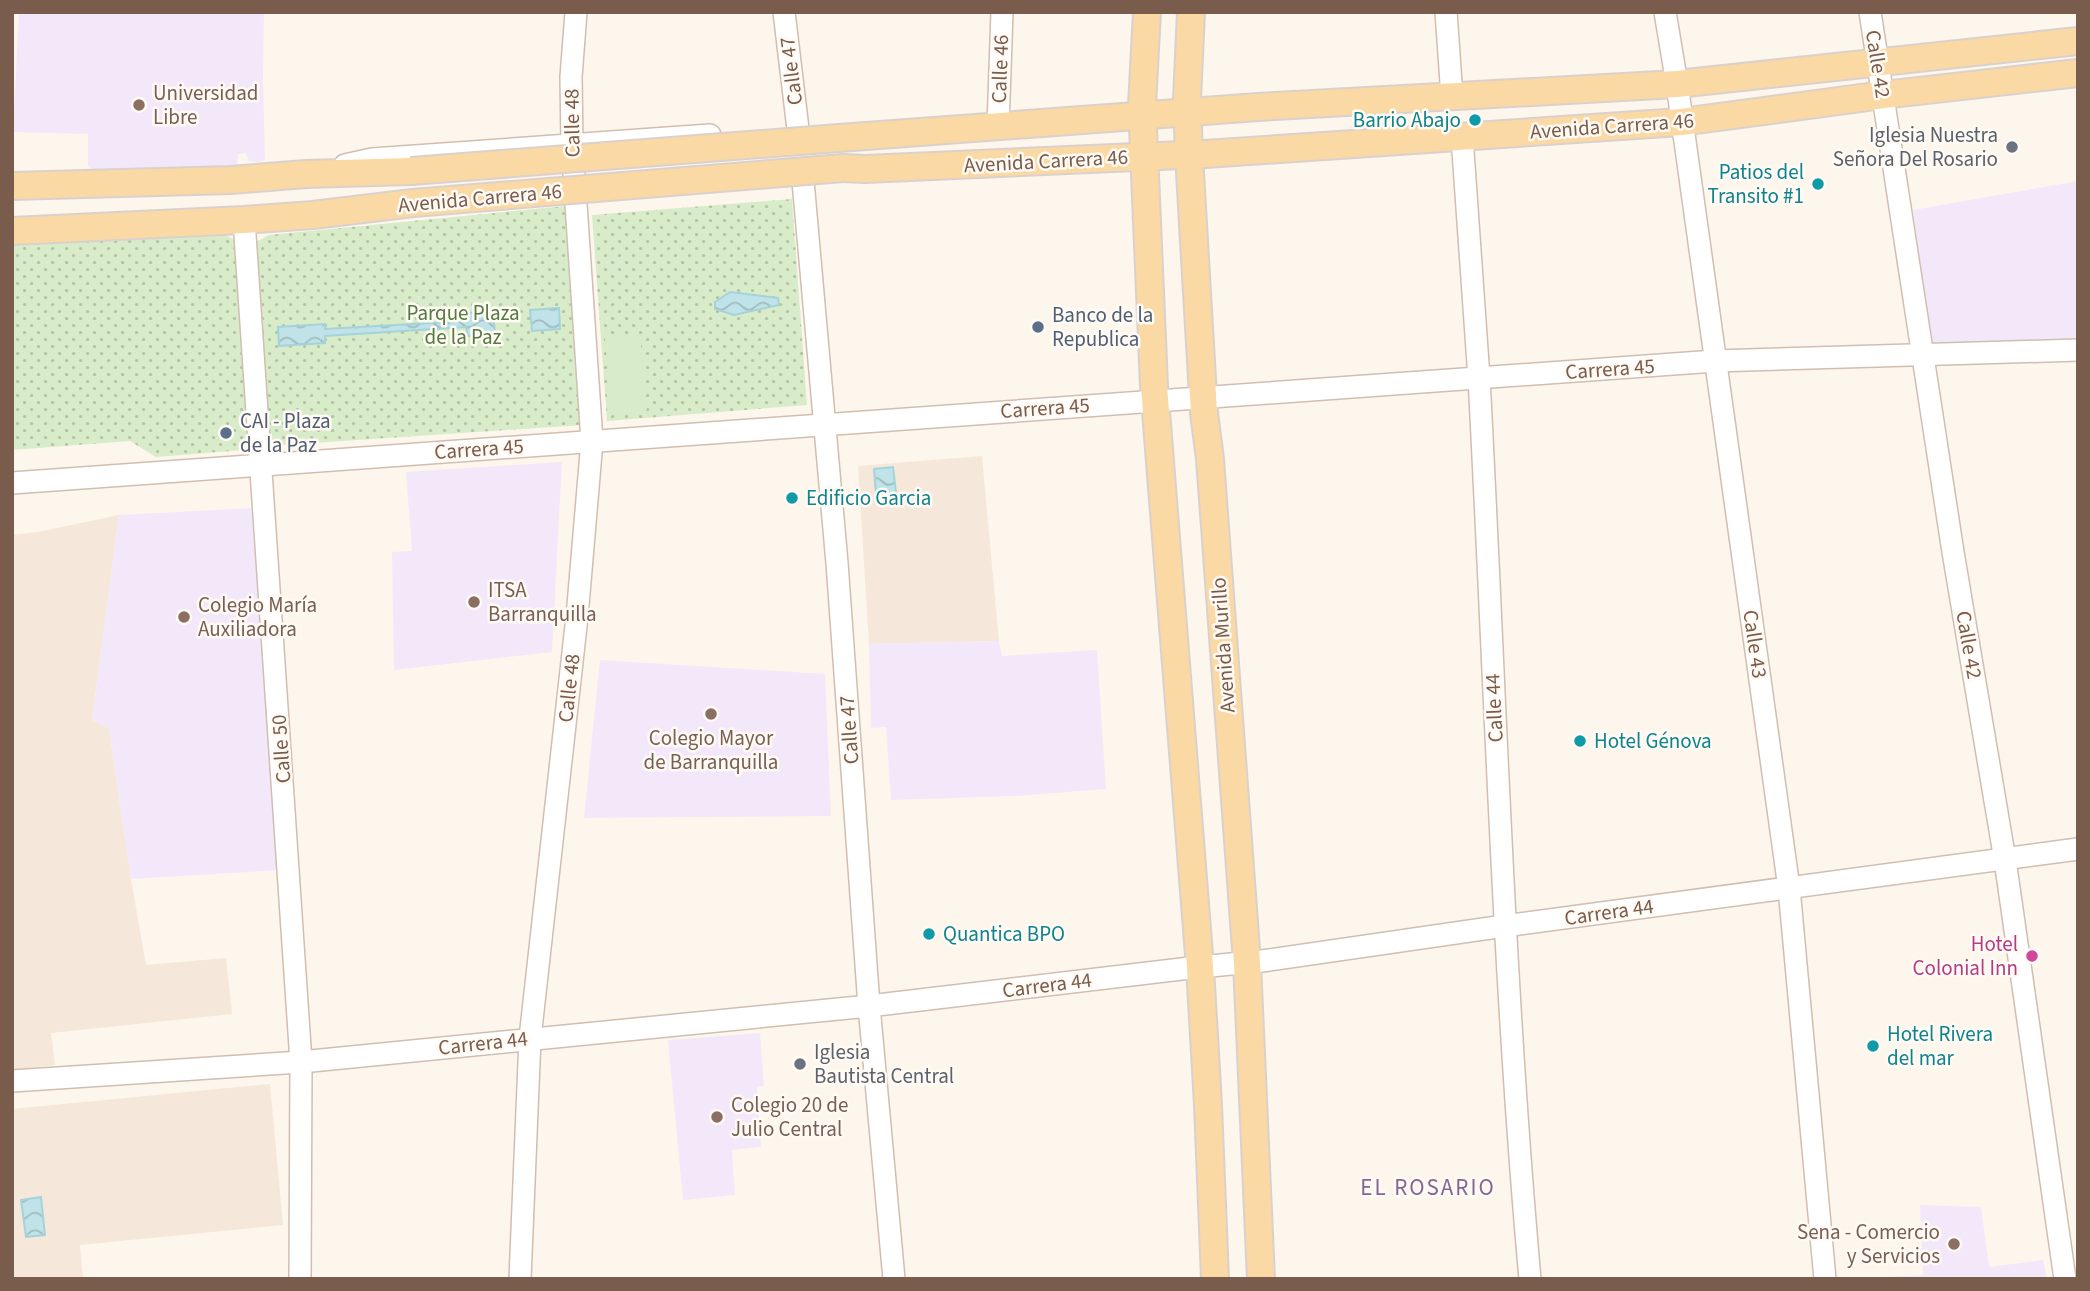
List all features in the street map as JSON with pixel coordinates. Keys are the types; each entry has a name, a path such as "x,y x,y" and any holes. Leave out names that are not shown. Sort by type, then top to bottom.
{"main road":[{"path":"1147,12 1143,116 1155,400 1200,967 1215,1279"},
{"name":"Avenida Murillo","path":"1191,12 1189,155 1203,397 1210,459 1247,963 1261,1279"},
{"name":"Avenida Carrera 46","path":"12,186 231,180 306,174 411,171 1143,116 1677,84 2078,41"},
{"name":"Avenida Carrera 46","path":"12,231 313,215 414,203 854,169 1189,155 1681,122 2078,73"},
{"path":"1105,159 1122,166 1137,179 1147,197"}],"street":[{"name":"Calle 48","path":"520,1279 530,1038 577,617 592,441 572,145 571,77 576,12"},
{"name":"Calle 47","path":"784,12 798,129"},
{"name":"Calle 46","path":"998,127 1002,12"},
{"path":"1446,12 1452,97"},
{"name":"Calle 43","path":"1665,12 1789,888 1825,1279"},
{"name":"Calle 42","path":"1870,12 1953,552 2005,859 2065,1279"},
{"path":"306,174 372,159 848,125 852,138"},
{"name":"Calle 44","path":"1462,137 1479,378 1504,926 1517,1137 1530,1279"},
{"path":"313,215 414,213 850,179 854,169"},
{"name":"Calle 47","path":"803,181 837,563 869,1006 894,1279"},
{"name":"Calle 50","path":"244,220 300,1062 300,1279"},
{"name":"Carrera 45","path":"12,483 1716,361 2078,350"},
{"name":"Carrera 44","path":"12,1082 300,1062 869,1006 1247,963 2078,849"}],"shaded area":[{"name":"Universidad Libre","path":"19,12 264,12 265,160 249,161 246,153 238,154 237,165 234,166 92,170 88,165 88,134 13,132"},
{"path":"2078,181 2078,339 1932,347 1913,210"},
{"path":"982,456 999,641 869,644 858,466"},
{"name":"ITSA Barranquilla","path":"562,462 552,652 394,670 392,552 412,551 406,472"},
{"name":"Colegio María Auxiliadora","path":"253,508 281,870 131,879 109,728 92,720 119,515"},
{"path":"119,515 92,720 109,728 146,965 226,958 232,1014 51,1033 55,1065 12,1070 12,535"},
{"path":"999,641 1002,656 1097,650 1106,789 1015,796 891,800 886,727 871,728 869,644"},
{"name":"Colegio Mayor de Barranquilla","path":"600,660 825,674 831,816 584,818"},
{"name":"Colegio 20 de Julio Central","path":"760,1033 764,1086 757,1087 761,1147 732,1150 735,1195 683,1200 668,1040"},
{"path":"270,1084 283,1225 80,1245 83,1279 12,1279 12,1109"},
{"name":"Sena - Comercio y Servicios","path":"1920,1205 1981,1207 1989,1267 2043,1260 2047,1279 1852,1279 1923,1275"}],"green space":[{"path":"792,199 807,405 607,421 592,215"},
{"name":"Parque Plaza de la Paz","path":"565,206 583,425 268,446 254,243 269,235"},
{"path":"217,232 236,240 253,437 243,450 156,457 130,441 12,450 12,237"},
{"path":"640,335 647,410 611,413 605,338"}],"water":[{"path":"730,292 778,298 779,305 734,315 715,309 715,302"},
{"path":"559,308 560,329 532,331 530,310"},
{"path":"493,311 495,334 468,336 466,327 325,336 325,343 279,346 278,327 325,324 325,329 466,321 466,313"},
{"path":"893,467 896,493 876,495 874,469"},
{"path":"41,1197 45,1235 26,1237 21,1200"}],"place":[{"name":"Universidad Libre","path":"139,105"},
{"name":"Barrio Abajo","path":"1475,120"},
{"name":"Iglesia Nuestra Señora Del Rosario","path":"2012,147"},
{"name":"Patios del Transito #1","path":"1818,184"},
{"name":"Banco de la Republica","path":"1038,327"},
{"name":"CAI - Plaza de la Paz","path":"226,433"},
{"name":"Edificio Garcia","path":"792,498"},
{"name":"ITSA Barranquilla","path":"474,602"},
{"name":"Colegio María Auxiliadora","path":"184,617"},
{"name":"Colegio Mayor de Barranquilla","path":"711,714"},
{"name":"Hotel Génova","path":"1580,741"},
{"name":"Quantica BPO","path":"929,934"},
{"name":"Hotel Colonial Inn","path":"2032,956"},
{"name":"Hotel Rivera del mar","path":"1873,1046"},
{"name":"Iglesia Bautista Central","path":"800,1064"},
{"name":"Colegio 20 de Julio Central","path":"717,1117"},
{"name":"Sena - Comercio y Servicios","path":"1954,1244"}],"district":[{"name":"EL ROSARIO","path":"1428,1187"}]}
